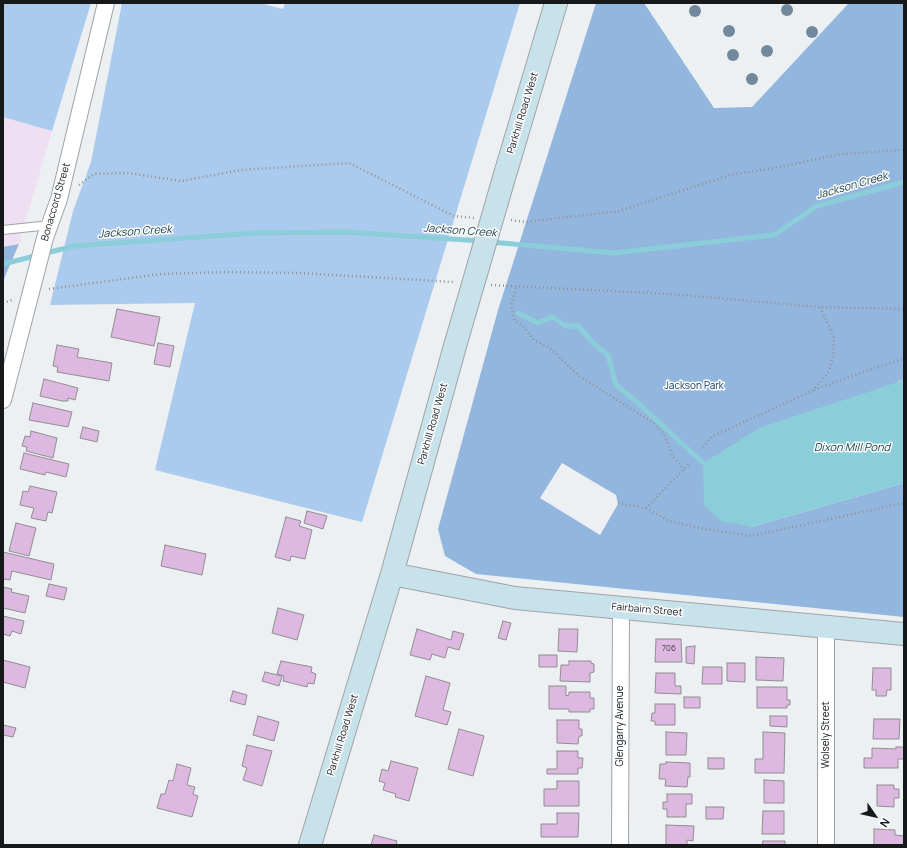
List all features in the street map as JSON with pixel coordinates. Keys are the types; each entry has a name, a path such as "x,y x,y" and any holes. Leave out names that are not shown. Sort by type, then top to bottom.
{"main road":[{"name":"Parkhill Road West","path":"310,845 392,574 455,346 556,3"},
{"name":"Fairbairn Street","path":"392,574 515,598 904,634"}],"street":[{"name":"Bonaccord Street","path":"3,400 47,231 59,199 106,3"},
{"name":"Glengarry Avenue","path":"620,845 621,607"},
{"name":"Wolsely Street","path":"826,626 826,845"}],"lane":[{"path":"3,230 47,231"}],"path":[{"path":"505,220 526,222 618,211 730,175 840,154 904,150"},
{"path":"59,199 94,174 128,173 181,181 240,170 349,163 454,216 476,218"},
{"path":"31,294 71,284 160,274 225,272 299,273 456,282"},
{"path":"486,285 516,288 670,294 820,307 904,309"},
{"path":"516,288 511,306 515,320 534,340 550,348 579,376 652,422 664,434 672,457 684,470"},
{"path":"812,391 828,373 833,357 834,338 820,307"},
{"path":"703,447 713,436 812,391 874,368 904,359"},
{"path":"646,508 690,463"},
{"path":"618,504 646,508 669,520 704,529 751,536 904,503"}],"shaded area":[{"path":"3,3 91,3 52,131 3,117"},
{"path":"122,3 260,3 283,9 285,3 520,3 362,522 155,470 195,303 50,305 73,211 91,162"},
{"path":"3,117 52,131 19,244 3,247"}],"green space":[{"name":"Jackson Park","path":"596,3 644,3 714,108 752,107 849,3 904,3 904,380 899,381 751,527 904,483 904,617 476,574 445,556 438,529 498,310","holes":["562,463 616,495 618,504 600,535 540,498"]},
{"path":"19,244 3,281 3,247"}],"water":[{"name":"Dixon Mill Pond","path":"904,380 904,483 751,527 721,521 704,505 703,463 759,428"}],"building":[{"path":"117,309 160,317 154,346 111,337"},
{"path":"158,343 174,346 170,367 154,364"},
{"path":"57,345 79,349 77,357 112,363 109,381 57,372 58,367 53,366"},
{"path":"44,379 78,388 75,400 68,398 68,401 62,401 40,396"},
{"path":"33,403 72,412 68,427 29,420"},
{"path":"83,427 99,431 97,442 80,438"},
{"path":"31,431 57,438 53,458 26,451 27,447 22,446 25,436 30,437"},
{"path":"24,453 69,464 66,477 46,472 45,475 20,469"},
{"path":"30,486 57,492 52,513 48,512 46,521 31,518 34,508 20,505 23,491 28,492"},
{"path":"307,511 327,516 323,529 304,523"},
{"path":"286,517 301,521 299,526 312,530 305,559 291,556 290,561 275,557"},
{"path":"16,523 36,528 29,556 9,551"},
{"path":"165,545 206,554 202,575 161,566"},
{"path":"3,552 54,564 51,580 12,571 10,580 3,579"},
{"path":"49,584 67,588 64,600 46,596"},
{"path":"3,587 12,589 11,592 29,596 25,613 3,608"},
{"path":"278,608 304,615 297,640 272,633"},
{"path":"3,616 24,621 21,634 12,631 10,636 3,634"},
{"path":"503,621 511,623 506,640 498,638"},
{"path":"417,629 451,640 453,631 464,634 459,650 448,647 445,658 432,654 430,660 410,655"},
{"path":"559,629 578,629 577,652 558,651"},
{"path":"656,639 681,639 682,662 655,662"},
{"path":"695,646 694,664 686,663 686,647"},
{"path":"539,655 557,655 557,667 539,667"},
{"path":"756,657 784,658 783,681 756,680"},
{"path":"3,660 30,667 25,688 3,682"},
{"path":"281,661 312,667 311,672 316,674 314,684 308,683 307,687 283,681 284,676 277,674"},
{"path":"569,661 591,661 591,663 594,664 594,672 590,673 590,682 560,681 561,665 569,665"},
{"path":"727,663 745,663 745,682 727,681"},
{"path":"703,667 722,667 722,684 702,684"},
{"path":"873,668 891,668 891,690 887,690 886,696 876,696 876,690 872,690"},
{"path":"265,672 282,676 279,686 262,681"},
{"path":"656,673 675,673 675,686 681,686 681,694 655,693"},
{"path":"426,676 450,683 443,710 451,712 447,725 415,716"},
{"path":"549,686 566,686 566,696 569,695 569,692 590,692 590,698 594,698 594,709 590,709 590,712 569,712 569,709 549,709"},
{"path":"757,687 787,687 787,700 790,700 790,705 787,705 787,708 757,708"},
{"path":"233,691 247,695 245,705 230,701"},
{"path":"684,697 700,697 700,708 684,708"},
{"path":"655,704 675,704 675,725 655,725 655,721 651,721 652,713 655,713"},
{"path":"258,716 279,722 274,741 253,735"},
{"path":"770,716 787,716 787,727 770,726"},
{"path":"874,719 900,719 899,739 873,739"},
{"path":"557,720 579,720 579,729 582,729 582,736 579,736 578,744 557,743"},
{"path":"3,725 16,728 13,737 3,735"},
{"path":"459,729 484,736 473,776 448,769"},
{"path":"666,732 687,733 686,755 666,755"},
{"path":"763,732 785,733 784,773 755,773 755,759 763,759"},
{"path":"247,745 272,751 262,786 243,780 247,768 242,766"},
{"path":"896,747 904,747 904,759 898,759 898,768 864,768 864,758 872,758 872,748 896,749"},
{"path":"557,751 578,751 578,758 583,758 582,768 578,768 578,774 547,774 547,769 557,769"},
{"path":"708,758 724,758 724,769 708,769"},
{"path":"391,761 418,768 409,801 395,797 396,794 383,790 385,783 379,781 382,769 388,771"},
{"path":"666,762 690,763 690,777 688,777 687,787 665,786 666,779 659,779 660,764 666,764"},
{"path":"177,764 191,768 187,785 195,787 193,794 198,796 192,817 157,808 161,794 165,794 169,780 173,781"},
{"path":"764,780 784,781 784,803 764,803"},
{"path":"557,781 579,781 579,806 544,806 544,789 557,789"},
{"path":"877,785 894,785 894,789 899,789 899,798 894,798 894,807 877,806"},
{"path":"667,794 692,794 692,804 686,804 686,817 667,817 667,809 663,809 663,802 667,802"},
{"path":"706,807 724,807 723,819 706,819"},
{"path":"763,811 784,811 784,834 762,834"},
{"path":"557,813 579,813 578,837 541,837 541,824 557,824"},
{"path":"666,825 694,826 693,841 687,840 687,845 666,845"},
{"path":"874,829 895,830 895,835 904,836 904,845 874,845"},
{"path":"374,835 397,841 396,845 371,845"},
{"path":"763,841 785,841 785,845 762,845"}],"waterway":[{"name":"Jackson Creek","path":"491,242 614,253 774,235 817,206 904,182"},
{"name":"Jackson Creek","path":"3,264 74,246 255,233 346,232 481,241"},
{"path":"518,313 538,323 552,317 566,326 578,326 593,343 608,355 616,385 636,401 703,463"}]}
